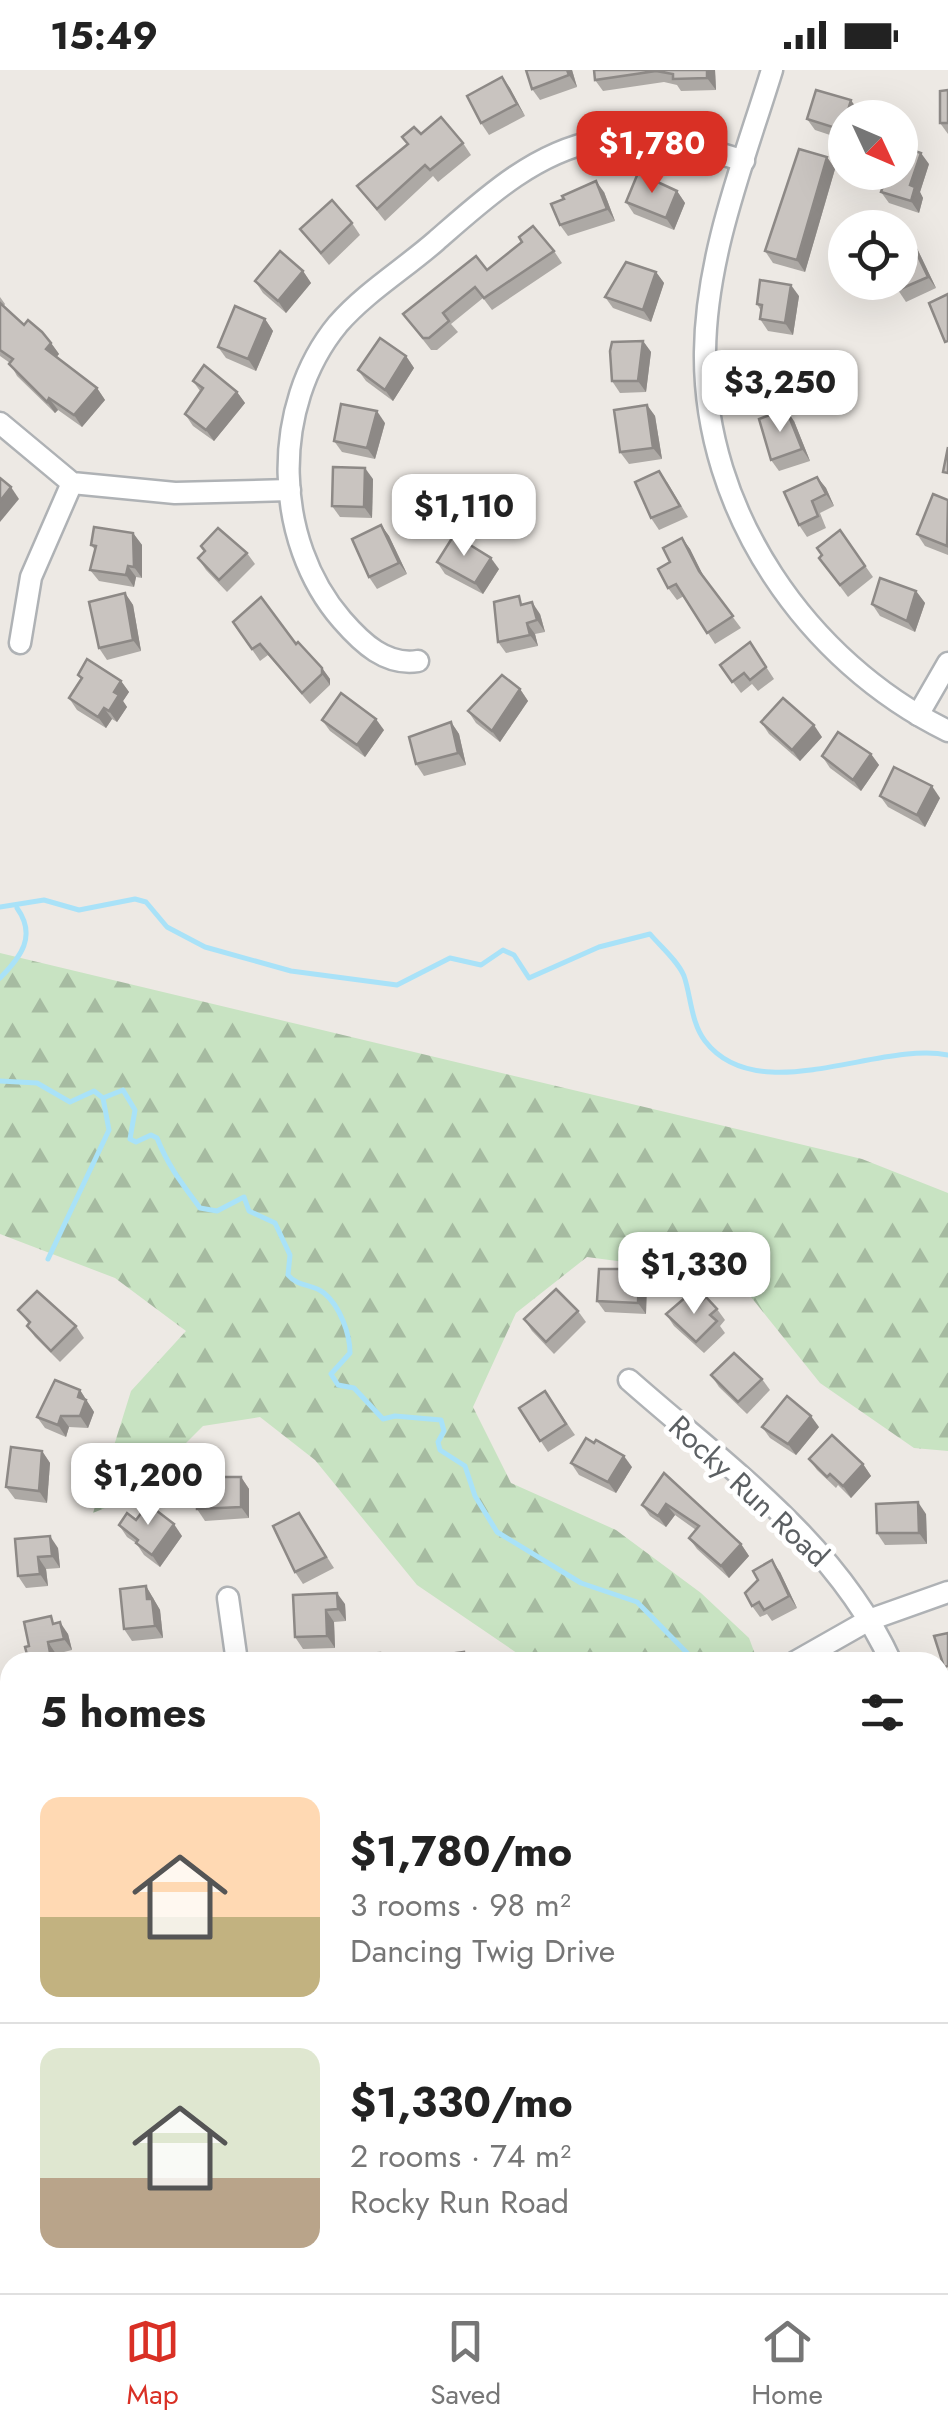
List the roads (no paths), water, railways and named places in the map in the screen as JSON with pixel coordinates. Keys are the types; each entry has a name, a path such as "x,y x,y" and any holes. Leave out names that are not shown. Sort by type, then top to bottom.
{"street":[{"path":"772,70 718,251 705,352 715,435 727,480 752,540 797,610 836,652 918,715 948,731"},
{"path":"418,661 384,657 332,608 302,554 290,490 298,401 330,335 358,303 516,176 556,154 620,137 674,140 744,161"},
{"path":"0,423 72,484 175,493 290,490"},
{"path":"20,643 31,577 72,484"},
{"path":"918,715 948,663"},
{"name":"Rocky Run Road","path":"629,1380 815,1547 869,1620 886,1652"},
{"path":"813,1652 869,1620 948,1592"},
{"path":"228,1598 236,1652"}],"waterway":[{"path":"0,907 44,900 79,910 135,899 146,902 167,927 205,947 291,971 397,985 450,958 481,965 503,950 514,955 529,978 599,947 650,934 681,970 700,1034 728,1061 755,1070 787,1072 920,1053 948,1055"},
{"path":"0,978 24,946 26,928 17,908"},
{"path":"0,1081 37,1083 70,1102 94,1091 103,1098 123,1090 135,1110 130,1139 136,1142 151,1135 157,1138 200,1208 217,1211 244,1197 249,1211 275,1223 290,1255 288,1275 324,1293 335,1305 350,1353 331,1374 338,1385 354,1388 383,1419 395,1416 441,1420 444,1431 438,1442 440,1450 465,1466 475,1496 497,1532 581,1583 637,1602 686,1652"},
{"path":"48,1259 109,1130 103,1098"}]}
